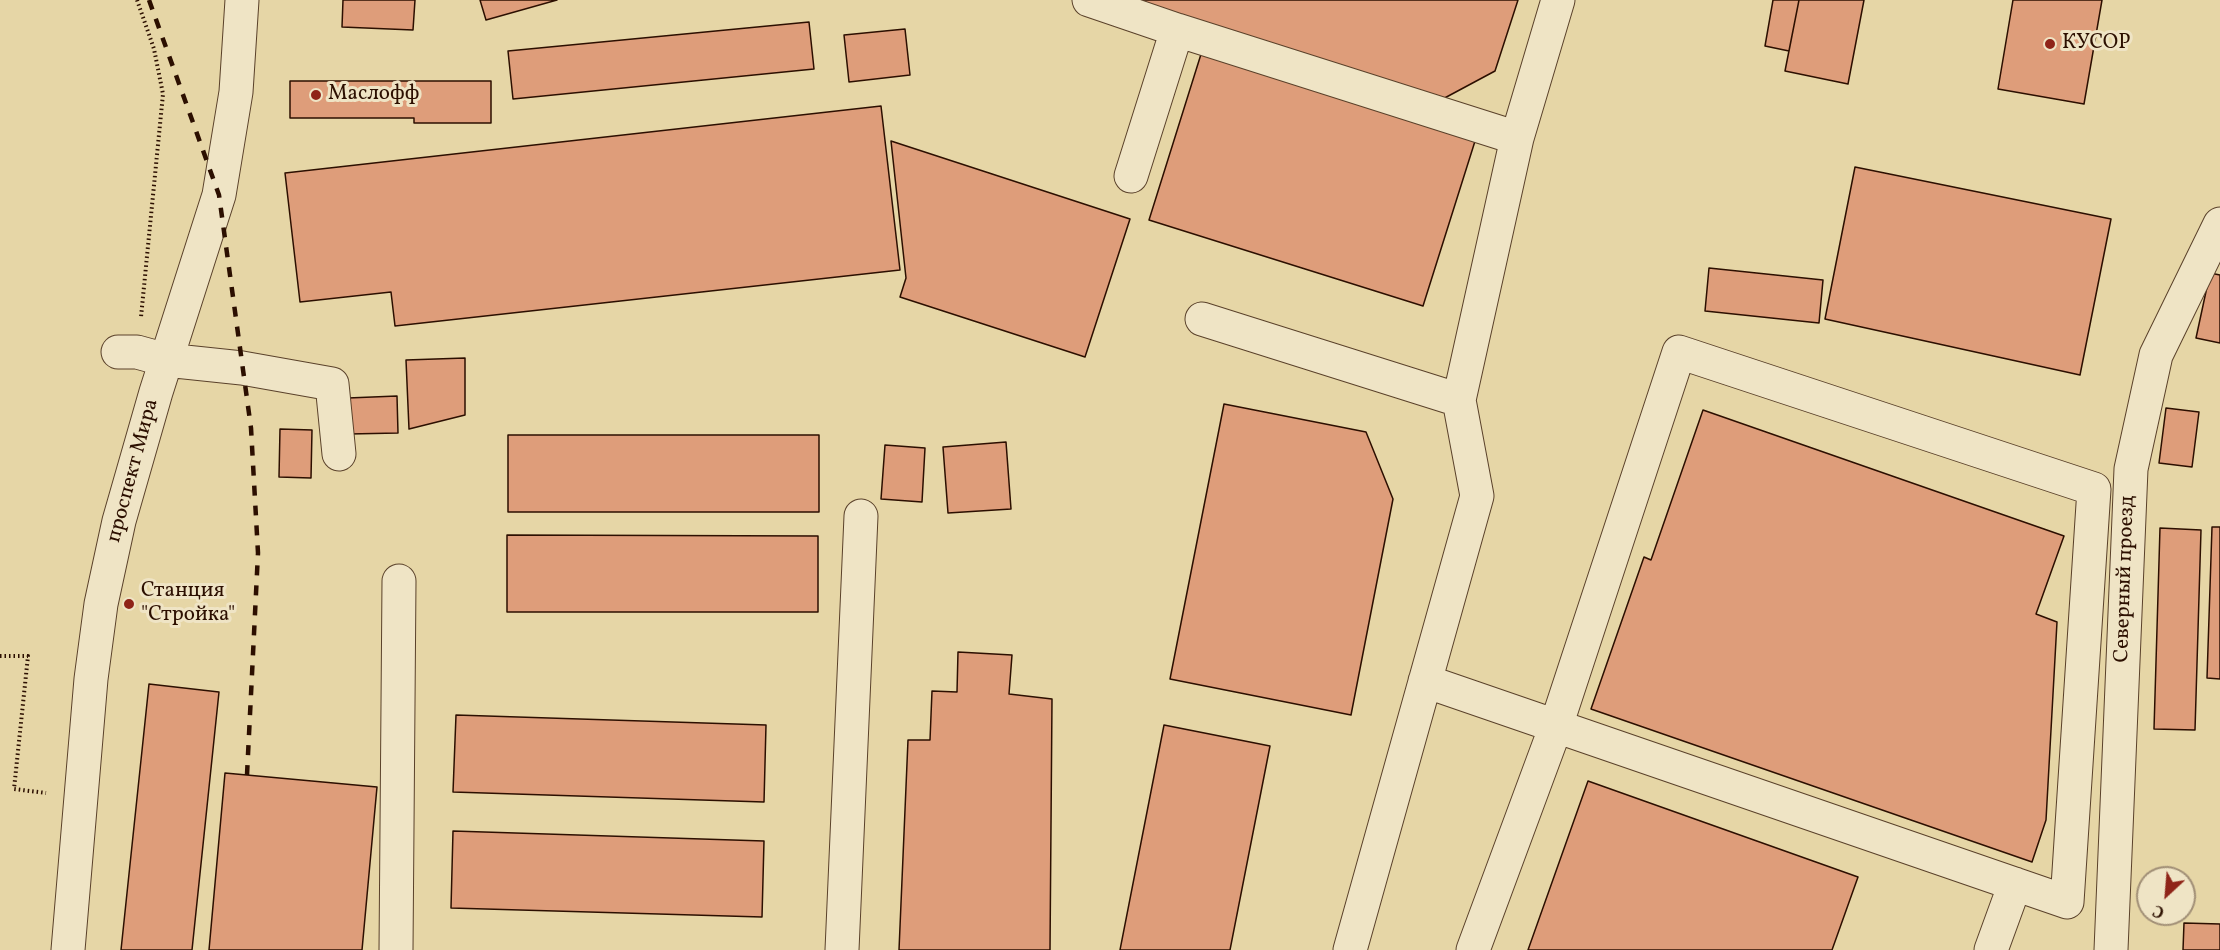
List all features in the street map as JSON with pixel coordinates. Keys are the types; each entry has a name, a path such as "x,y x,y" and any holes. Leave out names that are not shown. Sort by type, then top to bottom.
{"street":[{"name":"проспект Мира","path":"68,950 91,679 101,604 119,521 140,355 219,195 236,92 242,0"},
{"path":"1089,0 1517,138"},
{"path":"1350,950 1477,496 1459,400 1517,138 1558,0"},
{"path":"1131,176 1177,30"},
{"name":"Северный проезд","path":"2111,950 2131,469 2156,355 2220,224"},
{"path":"1202,319 1459,400"},
{"path":"1425,681 1556,726 2015,884 2067,902 2094,489 1679,352 1556,726 1473,950"},
{"path":"140,355 242,368 332,384 339,454"},
{"path":"842,950 861,516"},
{"path":"396,950 399,581"},
{"path":"1991,950 2015,884"}],"path":[{"path":"137,0 154,49 163,94 140,355"},
{"path":"0,656 28,656 14,789 57,794"}],"building":[{"path":"343,0 415,0 413,30 342,27"},
{"path":"480,0 557,0 486,20"},
{"path":"1127,0 1518,0 1495,71 1439,101"},
{"path":"1773,0 1799,0 1789,51 1765,46"},
{"path":"1799,0 1864,0 1848,84 1785,71"},
{"name":"КУСОР","path":"2013,0 2102,0 2084,104 1998,89"},
{"path":"809,22 814,69 513,99 508,51"},
{"path":"905,29 910,75 849,82 844,35"},
{"path":"1202,51 1476,138 1423,306 1149,220"},
{"path":"290,81 491,81 491,123 414,123 414,118 290,118"},
{"path":"881,106 900,270 395,326 391,292 300,302 285,173"},
{"path":"891,141 1130,219 1085,357 900,297 906,278"},
{"path":"1855,167 2111,219 2080,375 1825,319"},
{"path":"1709,268 1823,280 1819,323 1705,311"},
{"path":"2210,273 2220,275 2220,343 2196,338"},
{"path":"465,358 465,415 409,429 406,360"},
{"path":"397,396 398,433 349,434 348,398"},
{"path":"1224,404 1366,432 1393,499 1351,715 1170,679"},
{"path":"2166,408 2199,412 2192,467 2159,463"},
{"path":"1703,410 2064,536 2036,614 2057,622 2046,820 2032,862 1591,709 1644,557 1651,560"},
{"path":"280,429 312,430 311,478 279,477"},
{"path":"508,435 819,435 819,512 508,512"},
{"path":"1006,442 1011,509 948,513 943,447"},
{"path":"885,445 925,448 922,502 881,499"},
{"path":"2212,527 2220,527 2220,679 2207,678"},
{"path":"2160,528 2201,530 2195,730 2154,729"},
{"path":"507,535 818,536 818,612 507,612"},
{"path":"958,652 1012,655 1009,694 1052,699 1050,950 899,950 908,740 930,740 932,691 957,692"},
{"path":"149,684 219,692 192,950 121,950"},
{"path":"456,715 766,725 764,802 453,792"},
{"path":"1164,725 1270,746 1230,950 1120,950"},
{"path":"225,773 377,787 362,950 209,950"},
{"path":"1588,781 1858,877 1832,950 1528,950"},
{"path":"453,831 764,841 762,917 451,908"},
{"path":"2196,923 2220,924 2220,950 2183,950 2184,926 2196,926"}],"railway":[{"path":"149,0 219,195 251,428 258,553 247,775"}],"place":[{"name":"КУСОР","path":"2050,44"},
{"name":"Маслофф","path":"316,95"},
{"name":"Станция \"Стройка\"","path":"129,604"}]}
